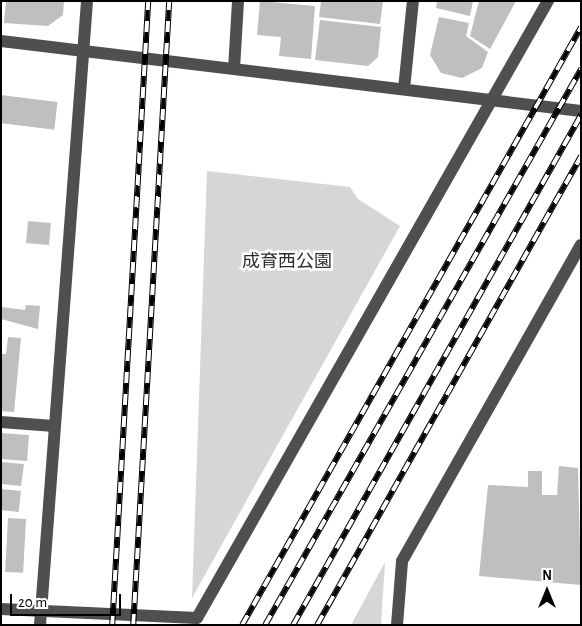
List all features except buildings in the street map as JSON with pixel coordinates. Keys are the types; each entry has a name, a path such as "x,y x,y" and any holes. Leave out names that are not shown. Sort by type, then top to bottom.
{"street":[{"path":"40,618 87,1"},
{"path":"234,69 238,1"},
{"path":"404,89 413,1"},
{"path":"1,609 40,618 197,618 548,1"},
{"path":"1,41 581,111"},
{"path":"397,625 402,561 581,245"},
{"path":"1,422 54,426"}],"green space":[{"name":"成育西公園","path":"207,171 350,187 358,199 400,226 192,598"},
{"path":"385,562 381,625 351,625"}],"railway":[{"path":"112,625 148,1"},
{"path":"133,625 169,1"},
{"path":"242,625 581,27"},
{"path":"265,625 581,69"},
{"path":"293,625 581,115"},
{"path":"317,625 581,156"}]}
